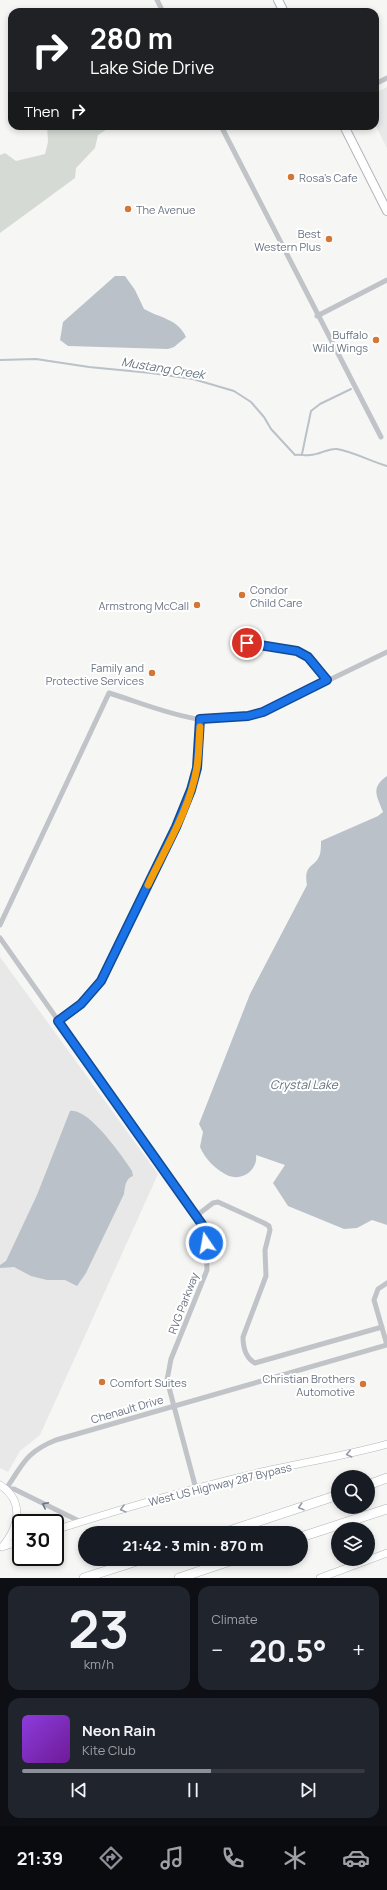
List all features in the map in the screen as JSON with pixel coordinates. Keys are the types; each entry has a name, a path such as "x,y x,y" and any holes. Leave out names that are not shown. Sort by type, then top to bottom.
{"highway":[{"path":"375,1482 387,1478"},
{"path":"244,1526 331,1497"},
{"path":"308,1535 387,1509"},
{"path":"84,1578 121,1566"},
{"path":"179,1578 215,1566"}],"main road":[{"path":"346,130 387,211"},
{"name":"West US Highway 287 Bypass","path":"64,1527 256,1473 339,1456 387,1444"},
{"path":"1,1547 10,1537 16,1520 17,1510 14,1497 3,1487"},
{"path":"1,1547 12,1544"},
{"path":"320,1578 387,1553"}],"street":[{"path":"223,130 316,316 381,437"},
{"path":"316,316 387,280"},
{"path":"233,641 275,646 297,651 308,657 327,680"},
{"path":"0,925 109,693 200,719 248,716 263,712 387,652"},
{"path":"58,1021 81,1004 101,981 176,827 191,790 197,768 200,719"},
{"name":"RVG Parkway","path":"0,938 206,1230 207,1270 171,1359 167,1380 196,1489"},
{"path":"196,1216 213,1202 218,1202 269,1226 270,1230 265,1250 266,1276 243,1337 243,1345 248,1357 255,1363 382,1327"},
{"path":"387,1283 378,1289 374,1300 387,1345"},
{"name":"Chenault Drive","path":"3,1487 28,1457 38,1448 56,1440 387,1345"},
{"path":"3,1487 14,1489 81,1522"}],"shaded area":[{"path":"387,87 387,148 378,130 379,91"},
{"path":"47,130 106,130 98,135 95,148 76,168 75,178 0,233 0,155 5,153 16,161 45,154 48,142"},
{"path":"0,957 158,1174 40,1435 20,1451 8,1472 0,1468"}],"water":[{"path":"115,276 125,276 135,290 144,309 178,326 186,337 174,347 168,349 68,346 60,340 63,322"},
{"name":"Crystal Lake","path":"387,776 387,1225 372,1220 357,1228 344,1229 288,1206 273,1183 285,1165 256,1155 255,1165 249,1173 245,1175 235,1177 229,1176 220,1171 208,1160 200,1147 203,1132 199,1124 250,994 307,885 306,878 308,869 316,862 318,858 321,841 378,816 383,812 376,792 378,784"},
{"path":"70,1111 78,1112 86,1117 104,1134 121,1155 132,1171 133,1176 128,1179 124,1194 86,1273 77,1286 65,1280 47,1280 31,1276 14,1267 0,1268 0,1265 6,1261 37,1195"}],"waterway":[{"name":"Mustang Creek","path":"0,360 36,359 89,367 193,379 234,391 251,402 264,417 271,429 295,455 314,455 337,449 350,452 387,466"},
{"path":"302,454 311,411 320,404 351,389"}],"slow traffic":[{"path":"148,885 176,827 191,790 197,768 200,727"}],"place":[{"name":"Rosa's Cafe","path":"291,177"},
{"name":"The Avenue","path":"128,209"},
{"name":"Best Western Plus","path":"329,239"},
{"name":"Buffalo Wild Wings","path":"376,340"},
{"name":"Condor Child Care","path":"242,595"},
{"name":"Armstrong McCall","path":"197,605"},
{"name":"Family and Protective Services","path":"152,673"},
{"name":"Comfort Suites","path":"102,1382"},
{"name":"Christian Brothers Automotive","path":"363,1384"}],"route":[{"path":"206,1243 206,1230 58,1021 81,1004 101,981 110,966 176,827 191,790 197,768 200,719 248,716 263,712 327,680 308,657 297,651 275,646 247,643"}]}
